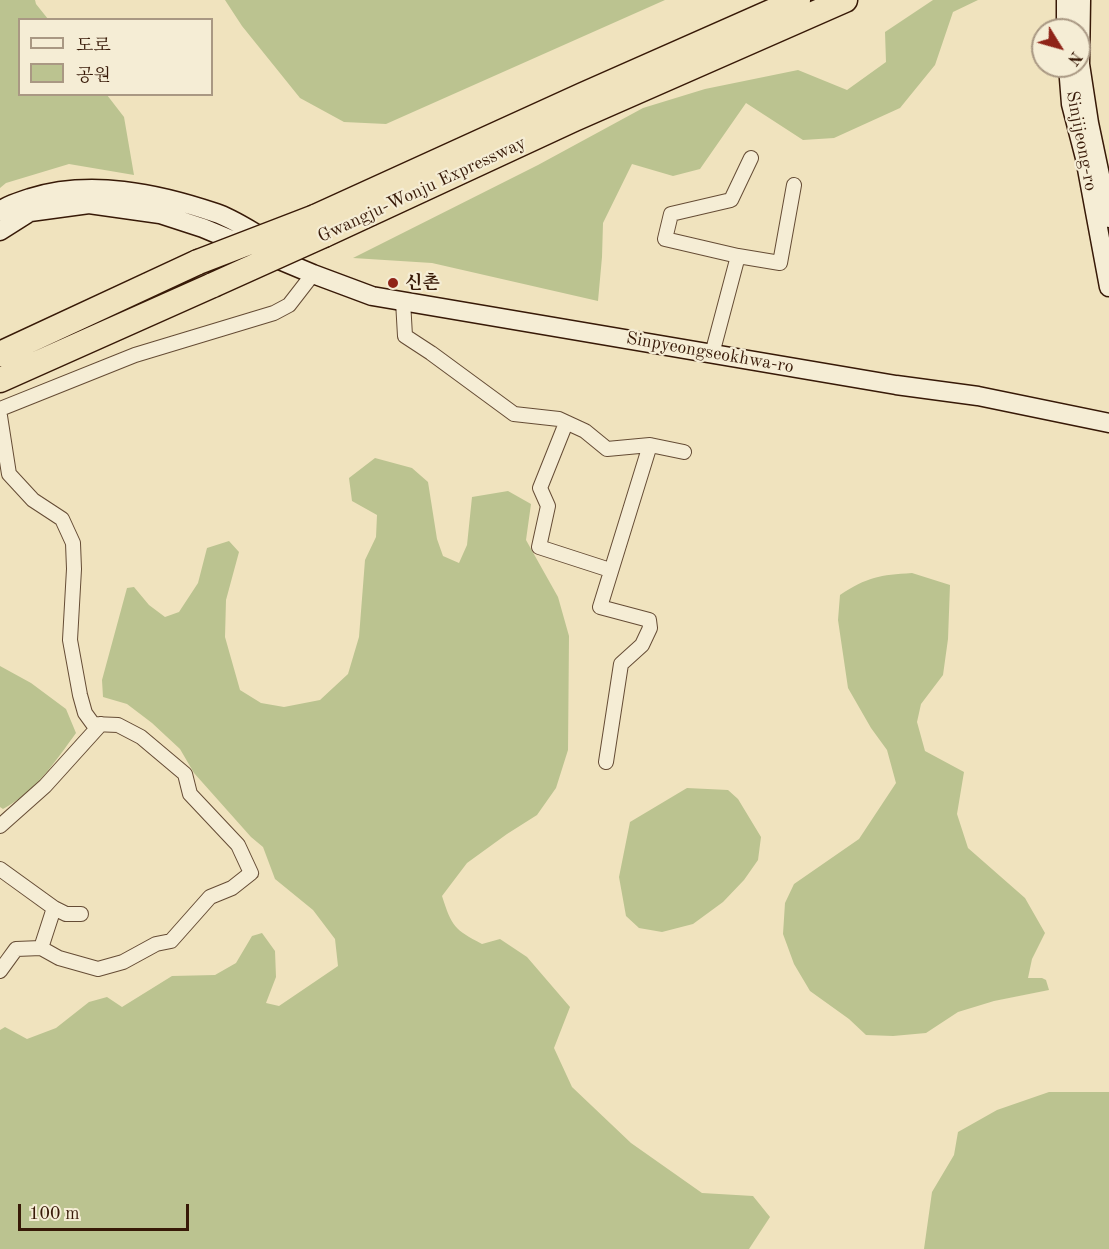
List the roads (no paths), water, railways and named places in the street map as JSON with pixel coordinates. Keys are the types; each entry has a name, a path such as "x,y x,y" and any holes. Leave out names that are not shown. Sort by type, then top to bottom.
{"highway":[{"name":"Gwangju-Wonju Expressway","path":"0,380 213,285 320,226 583,95 798,0"},
{"name":"Gwangju-Wonju Expressway","path":"0,354 188,266 320,226 564,124 845,0"},
{"path":"0,336 90,296 188,266"}],"main road":[{"path":"1066,0 1066,18"},
{"path":"1080,0 1080,64 1089,123 1109,218"},
{"name":"Sinjijeong-ro","path":"1069,78 1071,104 1085,158 1109,287"},
{"name":"Sinpyeongseokhwa-ro","path":"0,211 6,206 39,195 77,189 117,190 158,197 218,213 274,244 313,274"},
{"name":"Sinpyeongseokhwa-ro","path":"0,231 30,212 88,204 160,214 203,228 372,296 896,385 978,396 1109,423"},
{"path":"1085,417 1100,413 1109,407"}],"street":[{"path":"751,158 731,200 671,214 664,238 738,256 780,263 794,185"},
{"path":"712,354 738,256"},
{"path":"0,409 135,355 274,312 289,305 313,274"},
{"path":"403,301 405,336 514,414 558,419 585,431 607,449 650,445 684,452"},
{"path":"0,416 9,474 33,500 62,519 73,543 74,569 70,640 85,713 93,724 118,724 141,736 185,774 190,794 238,845 250,873 232,888 210,897 171,941 156,944 123,962 98,969 60,958 41,948 16,949 0,970"},
{"path":"566,423 540,488 548,506 539,547 610,570"},
{"path":"606,762 621,664 642,645 650,628 650,620 600,607 650,445"},
{"path":"0,826 45,786 101,724"},
{"path":"0,869 54,908 66,914 81,914"},
{"path":"41,948 54,908"}],"place":[{"name":"신촌","path":"393,283"}]}
